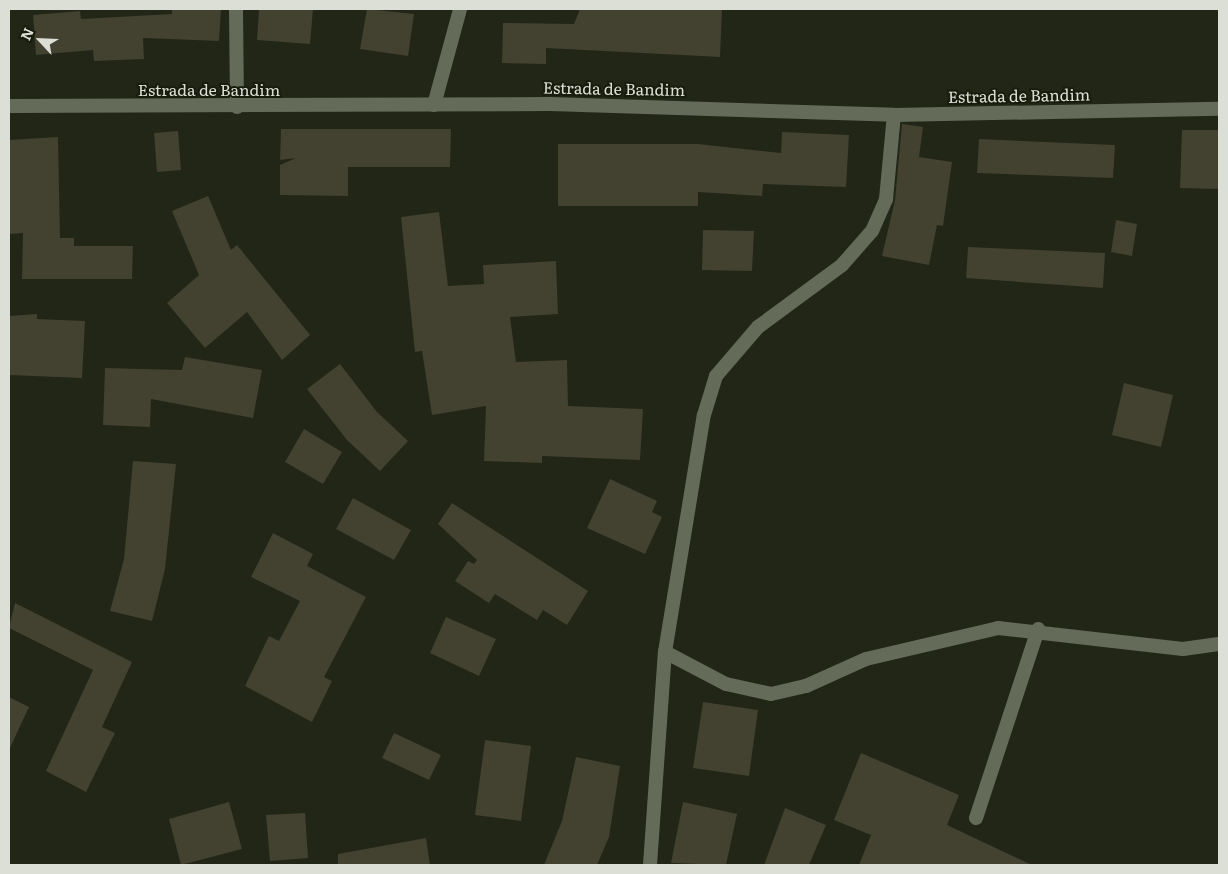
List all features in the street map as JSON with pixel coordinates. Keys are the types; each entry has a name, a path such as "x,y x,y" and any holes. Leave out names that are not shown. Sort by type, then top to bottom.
{"street":[{"path":"236,9 237,107"},
{"path":"434,105 460,9"},
{"name":"Estrada de Bandim","path":"9,106 668,106 894,115 1219,109"},
{"path":"650,865 665,652 704,415 716,376 758,327 842,265 872,231 886,199 894,115"},
{"path":"665,652 726,684 771,694 806,686 866,660 964,633 998,628 1038,629 1182,649 1219,644"},
{"path":"976,818 1038,629"}],"building":[{"path":"172,9 221,9 219,41 143,38 144,59 94,61 93,50 36,55 33,15 80,11 81,19 172,14"},
{"path":"259,9 313,9 310,44 257,40"},
{"path":"367,9 414,14 408,56 360,49"},
{"path":"580,9 722,9 720,57 546,48 546,64 502,63 503,23 574,24"},
{"path":"902,124 923,127 919,157 952,162 943,226 937,225 929,265 882,256 895,200"},
{"path":"281,129 451,129 450,167 348,167 348,196 280,195 280,165 296,158 280,160"},
{"path":"1182,130 1219,130 1219,189 1180,188"},
{"path":"178,131 181,170 157,172 154,133"},
{"path":"782,132 849,135 846,187 763,184 762,196 698,192 698,206 558,206 558,144 698,144 781,153"},
{"path":"58,137 60,238 74,238 74,246 133,246 132,279 22,279 23,233 10,234 9,140"},
{"path":"979,139 1115,145 1113,178 977,173"},
{"path":"208,196 231,250 237,245 310,335 282,360 247,312 205,348 167,303 199,275 172,211"},
{"path":"439,212 448,286 484,284 483,265 556,261 558,314 510,317 516,362 567,360 568,406 643,409 640,460 542,456 542,463 484,461 486,406 432,415 422,351 415,352 401,217"},
{"path":"1116,220 1137,224 1132,256 1111,252"},
{"path":"703,230 754,231 752,271 702,270"},
{"path":"968,247 1105,253 1103,288 966,278"},
{"path":"37,314 37,319 85,321 82,378 9,375 9,316"},
{"path":"185,357 262,370 253,418 151,399 150,427 103,425 105,368 182,370"},
{"path":"340,364 377,412 408,441 380,471 347,440 307,389"},
{"path":"1124,383 1173,395 1161,447 1112,435"},
{"path":"304,429 342,452 323,484 285,462"},
{"path":"133,461 176,464 165,569 152,621 110,611 124,559"},
{"path":"610,479 657,501 652,512 662,517 645,554 587,528"},
{"path":"353,498 411,530 394,560 336,529"},
{"path":"452,503 588,591 567,625 543,610 537,620 495,594 489,603 455,581 468,561 474,564 477,560 438,524"},
{"path":"273,533 313,554 307,566 366,597 324,677 332,681 312,722 245,686 269,636 279,641 300,601 251,577"},
{"path":"15,603 132,662 102,727 115,733 86,792 46,771 93,670 9,628"},
{"path":"446,617 496,639 479,676 430,653"},
{"path":"9,697 29,707 9,750"},
{"path":"703,702 758,710 749,776 693,768"},
{"path":"394,733 441,755 429,780 382,758"},
{"path":"485,740 531,746 521,821 475,815"},
{"path":"861,753 959,795 947,825 1032,865 859,865 871,835 834,820"},
{"path":"576,757 620,766 609,837 597,865 544,865 562,821"},
{"path":"229,802 242,849 181,865 169,819"},
{"path":"683,802 737,814 726,865 671,863"},
{"path":"785,808 826,825 809,865 764,865"},
{"path":"305,813 308,858 270,861 266,815"},
{"path":"426,838 430,865 338,865 338,854"}]}
